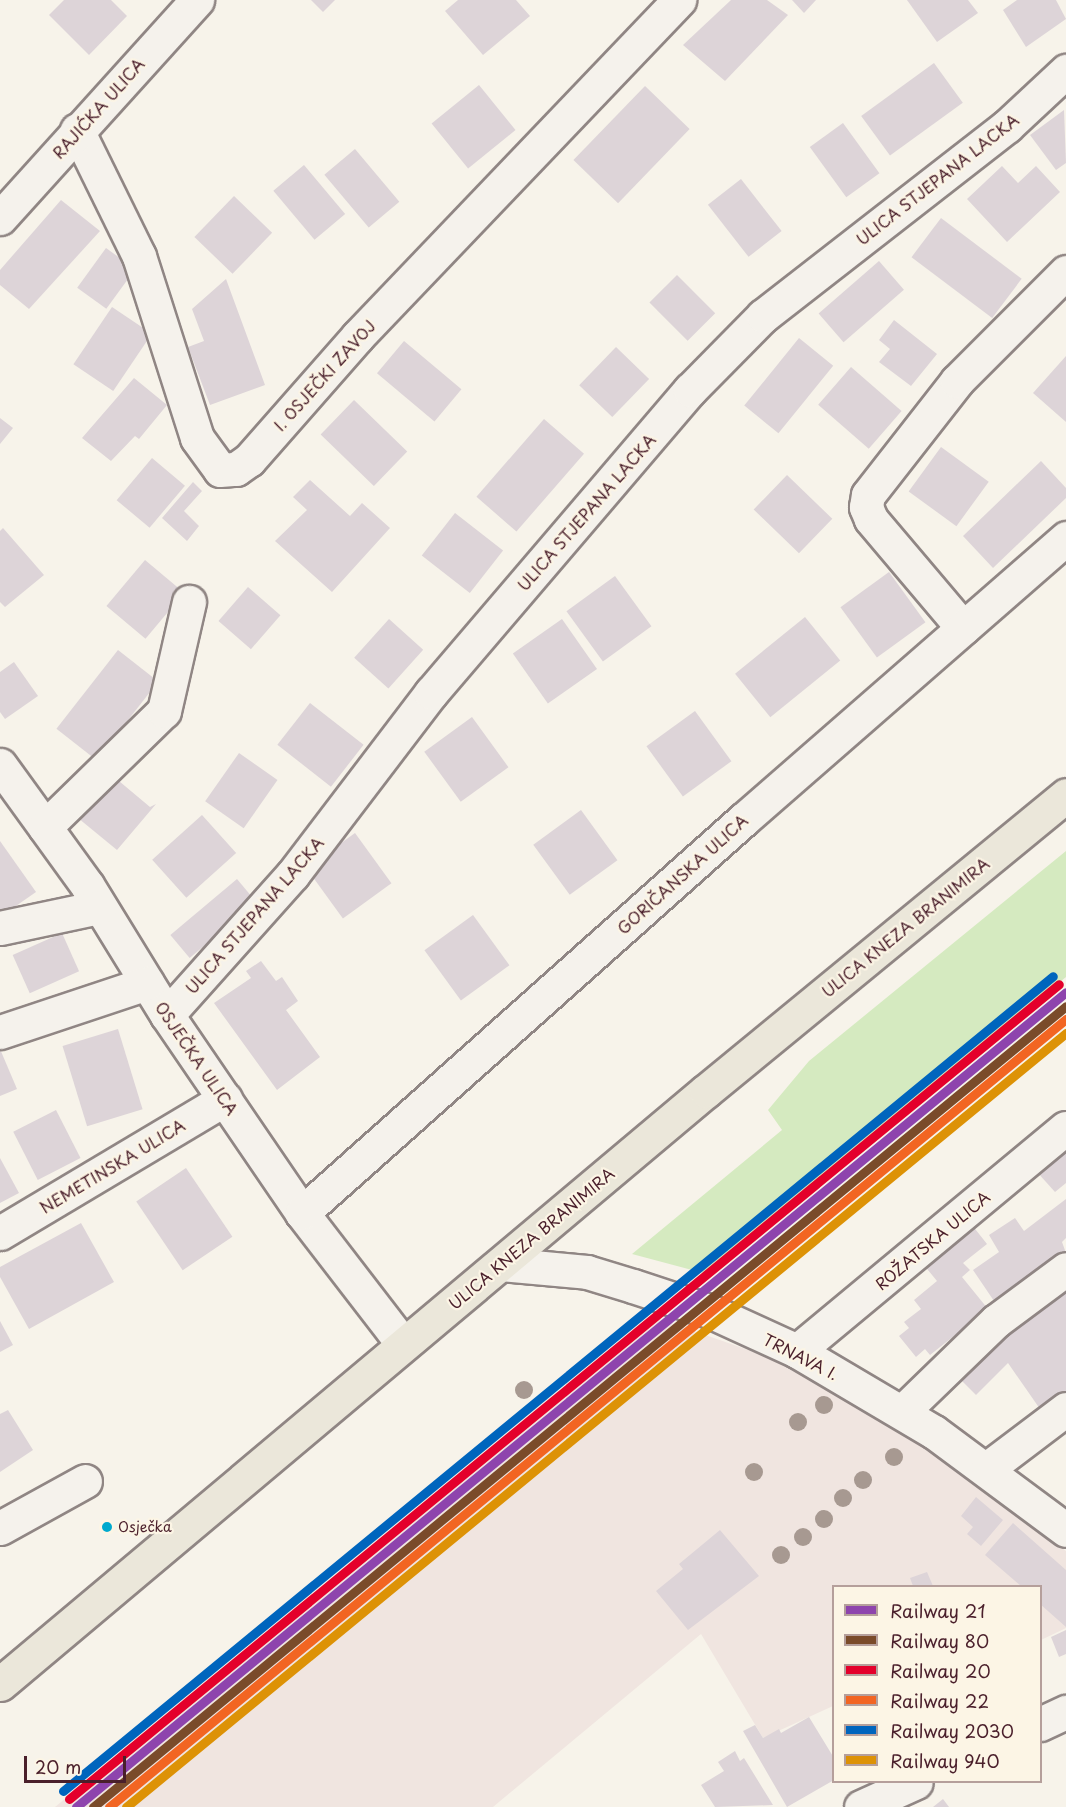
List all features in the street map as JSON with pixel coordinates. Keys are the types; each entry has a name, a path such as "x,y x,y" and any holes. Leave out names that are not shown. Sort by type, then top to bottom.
{"main road":[{"name":"ULICA KNEZA BRANIMIRA","path":"0,1684 403,1344 1066,795"}],"street":[{"name":"RAJIĆKA ULICA","path":"0,218 77,130 197,0"},
{"name":"I. OSJEČKI ZAVOJ","path":"77,130 139,256 197,438 220,470 236,469 249,460 358,336 680,0"},
{"name":"ULICA STJEPANA LACKA","path":"167,1015 293,874 431,693 690,390 763,316 1007,126 1066,71"},
{"path":"963,628 871,519 866,507 868,495 957,381 1066,273"},
{"name":"GORIČANSKA ULICA","path":"302,1213 1066,538"},
{"path":"45,827 164,711 189,602"},
{"name":"OSJEČKA ULICA","path":"0,765 100,907 167,1015 302,1213 403,1344"},
{"path":"0,928 100,907"},
{"path":"0,1032 147,983"},
{"name":"NEMETINSKA ULICA","path":"0,1233 225,1099"},
{"name":"ROŽATSKA ULICA","path":"797,1351 1066,1128"},
{"name":"TRNAVA I.","path":"501,1264 586,1272 624,1283 712,1312 797,1351 902,1412 988,1468 1066,1530"},
{"path":"902,1412 996,1321 1066,1269"},
{"path":"988,1468 1066,1409"},
{"path":"0,1528 85,1481"},
{"path":"1042,1724 1066,1712"},
{"path":"861,1807 914,1783"}],"shaded area":[{"path":"654,1317 774,1359 946,1459 1066,1551 1066,1628 1042,1640 1042,1585 832,1585 832,1706 763,1738 701,1634 493,1807 55,1807 615,1345"}],"green space":[{"path":"1066,851 1066,977 707,1274 632,1254 782,1130 768,1110 809,1061"}],"building":[{"path":"64,0 111,0 127,16 89,55 49,15"},
{"path":"311,0 335,0 323,12"},
{"path":"458,0 516,0 530,16 483,55 445,11"},
{"path":"731,0 767,0 788,15 725,81 683,45"},
{"path":"792,0 816,0 804,13"},
{"path":"907,0 968,0 978,13 937,42"},
{"path":"1017,0 1056,0 1066,19 1026,47 1003,10"},
{"path":"934,63 963,103 890,156 861,116"},
{"path":"479,85 516,130 468,168 432,123"},
{"path":"645,86 690,129 618,203 573,160"},
{"path":"1064,110 1066,163 1056,170 1030,135"},
{"path":"843,123 879,173 846,197 810,147"},
{"path":"355,149 399,202 369,228 324,175"},
{"path":"304,165 345,214 314,240 273,191"},
{"path":"1002,166 1018,183 1036,166 1060,192 1007,242 967,199"},
{"path":"741,179 782,231 749,257 708,205"},
{"path":"234,196 272,233 233,274 194,237"},
{"path":"61,200 100,231 29,309 0,285 0,270"},
{"path":"941,218 1022,279 992,318 912,257"},
{"path":"106,248 135,269 106,309 77,288"},
{"path":"879,261 904,290 844,342 819,313"},
{"path":"677,275 715,313 688,341 649,303"},
{"path":"226,279 265,385 210,405 188,347 204,341 192,309"},
{"path":"112,307 152,334 113,391 73,364"},
{"path":"894,320 937,354 911,386 879,362 890,349 879,340"},
{"path":"799,338 833,366 778,433 744,406"},
{"path":"404,341 461,389 434,421 377,373"},
{"path":"616,347 649,379 612,417 579,385"},
{"path":"1066,356 1066,422 1033,393"},
{"path":"851,367 902,411 869,449 818,405"},
{"path":"134,378 167,405 139,439 135,436 111,461 82,438"},
{"path":"354,400 407,451 374,486 321,435"},
{"path":"0,418 13,428 0,444"},
{"path":"544,419 584,454 516,532 476,497"},
{"path":"941,447 989,482 956,526 909,491"},
{"path":"152,458 185,486 150,528 117,500"},
{"path":"1041,461 1066,488 1066,498 993,568 963,536"},
{"path":"787,475 832,519 799,553 754,510"},
{"path":"310,480 350,516 362,503 390,528 332,592 275,541 307,510 293,497"},
{"path":"193,482 202,491 184,511 199,526 187,541 162,518"},
{"path":"455,513 503,551 470,593 422,556"},
{"path":"3,528 44,575 5,607 0,602 0,531"},
{"path":"145,560 184,593 146,639 106,606"},
{"path":"889,572 925,622 877,657 840,607"},
{"path":"615,576 651,626 603,661 566,611"},
{"path":"248,587 280,615 251,649 218,621"},
{"path":"805,617 840,661 770,717 735,674"},
{"path":"389,619 423,650 388,688 354,658"},
{"path":"562,619 597,669 548,703 513,653"},
{"path":"118,650 158,681 97,760 56,729"},
{"path":"14,662 38,696 5,719 0,712 0,672"},
{"path":"310,703 364,745 331,787 277,745"},
{"path":"695,711 731,761 683,796 646,746"},
{"path":"472,717 508,767 461,802 424,752"},
{"path":"239,753 278,780 244,828 205,801"},
{"path":"113,776 150,807 156,804 117,850 78,818"},
{"path":"581,810 617,860 570,895 533,845"},
{"path":"202,815 236,853 186,898 152,860"},
{"path":"355,833 391,883 343,918 306,868"},
{"path":"0,841 36,892 0,917"},
{"path":"237,879 256,902 190,958 170,935"},
{"path":"473,915 509,965 461,1000 424,950"},
{"path":"62,933 79,971 30,993 13,955"},
{"path":"261,961 276,981 282,977 298,1001 286,1010 320,1057 277,1090 214,1003 251,978 246,971"},
{"path":"118,1029 143,1109 87,1126 63,1046"},
{"path":"0,1049 17,1089 0,1096"},
{"path":"56,1110 81,1158 38,1180 13,1132"},
{"path":"1066,1147 1066,1183 1055,1192 1037,1172"},
{"path":"0,1158 19,1193 0,1203"},
{"path":"186,1168 232,1237 183,1270 136,1202"},
{"path":"1066,1199 1066,1238 1062,1242 1066,1253 994,1301 973,1270 999,1252 989,1235 1015,1218 1024,1231"},
{"path":"81,1223 114,1282 29,1329 0,1277 0,1267"},
{"path":"972,1225 987,1244 963,1263 970,1270 962,1277 988,1309 930,1355 925,1349 916,1357 899,1336 909,1328 904,1322 921,1309 914,1300 937,1281 923,1264"},
{"path":"1066,1283 1066,1391 1040,1409 1008,1363 976,1395 953,1372"},
{"path":"0,1321 13,1345 0,1352"},
{"path":"8,1410 33,1450 0,1472 0,1414"},
{"path":"976,1497 1003,1520 981,1546 967,1534 973,1527 961,1516"},
{"path":"1013,1523 1066,1570 1066,1627 1042,1606 1042,1585 1020,1585 985,1555"},
{"path":"720,1530 759,1576 688,1630 656,1591 683,1569 679,1564"},
{"path":"927,1572 933,1585 913,1585 910,1578"},
{"path":"1066,1630 1066,1654 1059,1657 1051,1637"},
{"path":"809,1717 832,1755 832,1781 787,1807 743,1731 755,1725 763,1738 779,1729 781,1733"},
{"path":"735,1751 740,1761 744,1758 773,1805 715,1807 701,1785 724,1771 718,1762"},
{"path":"943,1799 949,1807 933,1807"}],"rail line":[{"name":"2030","path":"63,1791 1053,976"},
{"name":"20","path":"69,1799 1059,984"},
{"name":"21","path":"76,1807 1066,992"},
{"name":"80","path":"93,1807 1066,1006"},
{"name":"22","path":"109,1807 1066,1019"},
{"name":"940","path":"126,1807 1066,1033"}],"place":[{"name":"Osječka","path":"107,1527"}]}
